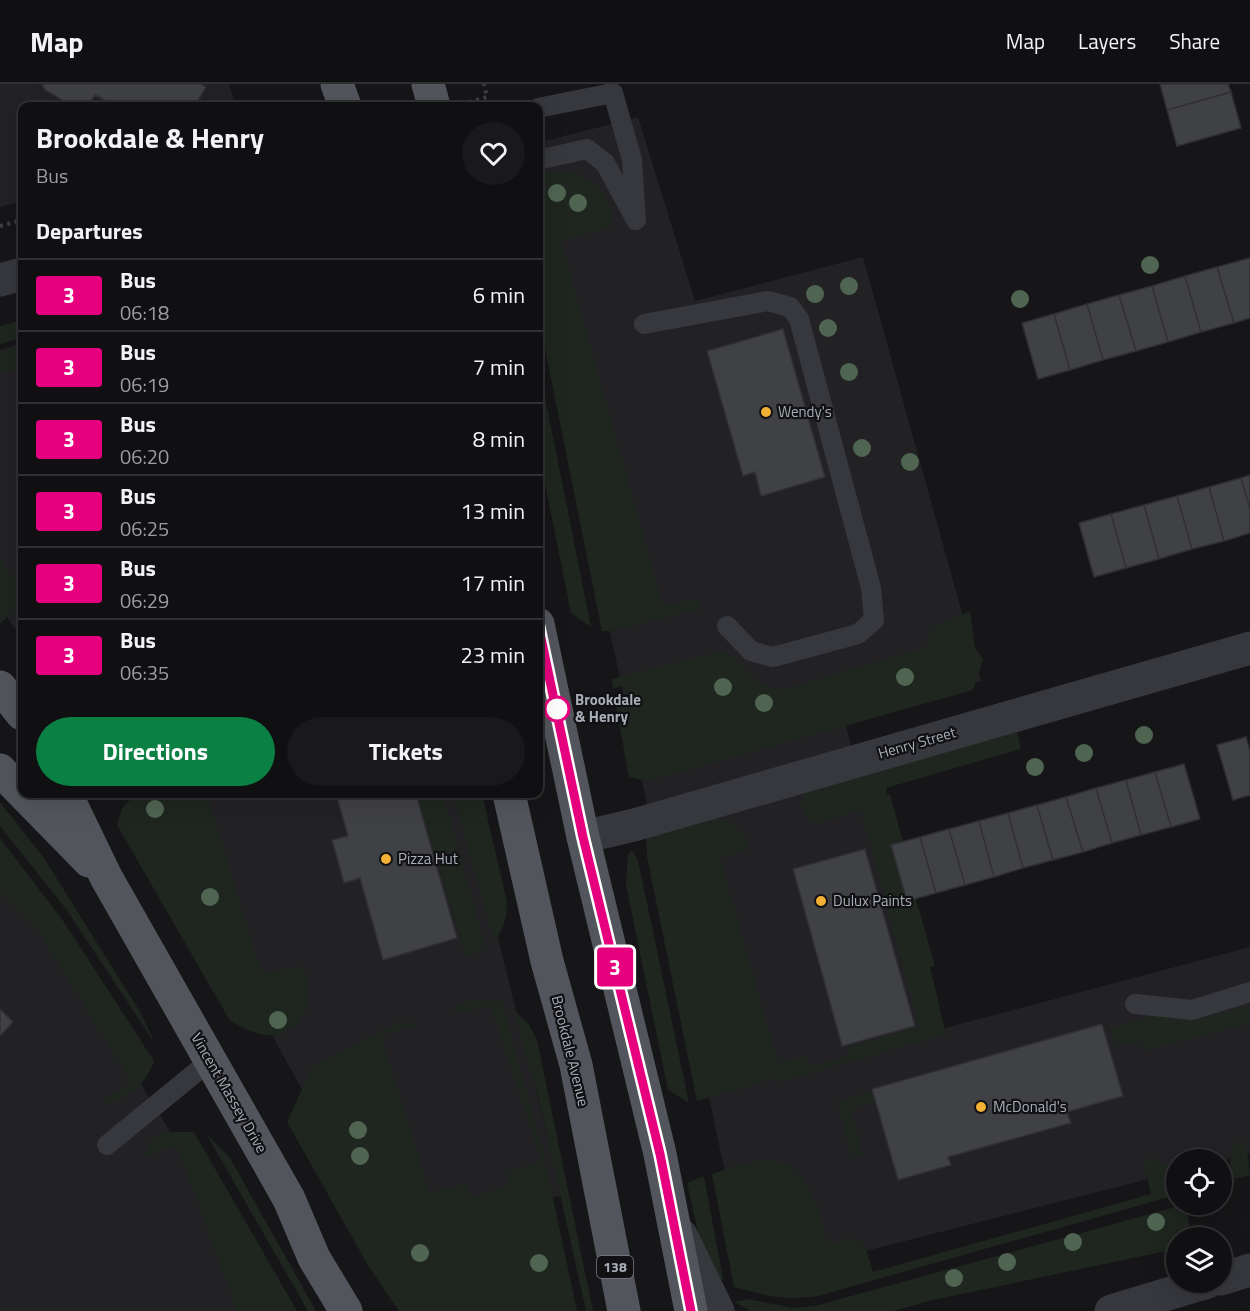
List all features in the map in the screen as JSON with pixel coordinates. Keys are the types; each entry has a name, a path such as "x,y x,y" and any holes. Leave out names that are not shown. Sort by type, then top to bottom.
{"main road":[{"path":"337,84 344,102"},
{"path":"428,84 433,102"},
{"path":"543,648 583,837 660,1154 691,1311"},
{"path":"0,687 18,709"},
{"name":"Vincent Massey Drive","path":"0,770 18,788"},
{"name":"Vincent Massey Drive","path":"28,798 106,877"},
{"name":"Vincent Massey Drive","path":"68,798 106,877 290,1199 314,1258 346,1311"},
{"name":"Brookdale Avenue","path":"510,798 548,961 576,1065 624,1311"}],"street":[{"path":"0,280 18,275"},
{"name":"Henry Street","path":"583,837 634,825 1250,648"},
{"path":"672,1217 718,1311"},
{"path":"1232,1276 1250,1270"},
{"path":"1111,1311 1172,1293"}],"lane":[{"path":"543,107 613,93 632,160 636,220 605,163 587,149 543,159"},
{"path":"644,324 768,300 790,307 800,319 871,588 874,620 858,634 773,657 751,651 727,626"},
{"path":"1135,1004 1192,1010 1250,992"},
{"path":"107,1145 211,1060"}],"path":[{"path":"484,84 487,97"},
{"path":"0,226 18,221"}],"shaded area":[{"path":"0,84 229,84 235,102 18,102 18,202 0,207"},
{"path":"638,117 695,301 863,257 981,681 845,723 930,1032 1250,947 1250,1153 1232,1158 1232,1149 1166,1149 1166,1175 748,1281 543,316 543,142"},
{"path":"557,171 588,179 601,190 610,205 612,212 608,228 561,241 663,606 696,599 701,606 699,609 602,631 543,339 543,173"},
{"path":"18,321 18,339 0,344 0,326"},
{"path":"18,344 18,633 0,607 0,350"},
{"path":"18,347 18,368 0,374 0,352"},
{"path":"543,387 591,627 571,613 543,474"},
{"path":"0,560 18,582 18,607 0,624"},
{"path":"970,611 975,647 983,660 973,690 648,781 629,777 616,706 631,703 627,685 613,688 612,679 720,651 738,660 760,683 769,688 782,690 927,647 931,629"},
{"path":"1017,731 1021,749 886,788 887,795 890,794 903,842 891,846 907,901 916,899 935,966 930,967 946,1034 780,1082 778,1077 697,1101 647,857 646,837 711,814 724,819 741,831 749,850 720,858 778,1063 806,1056 810,1067 849,1056 847,1048 919,1026 861,810 820,823 810,822 801,803 806,785"},
{"path":"132,798 208,798 261,973 303,966 308,987 307,1004 301,1018 292,1028 279,1034 264,1035 247,1030 229,1019 117,825 122,808"},
{"path":"136,798 463,798 562,1195 389,1248 161,833"},
{"path":"418,798 444,798 486,948 466,956"},
{"path":"454,798 483,798 507,902 504,923 494,942"},
{"path":"0,802 44,858 139,1010 156,1045 66,909 0,826"},
{"path":"0,838 64,922 154,1061 136,1090 122,1099 106,1104 103,1100 132,1083 37,929 0,891"},
{"path":"632,850 638,860 689,1103 668,1090 626,885 628,855"},
{"path":"0,885 63,957 280,1311 0,1311"},
{"path":"475,1000 502,1002 544,1156 577,1311 399,1311 369,1267 287,1122 312,1068 398,1022 416,1023 414,1026 381,1036 430,1193 465,1184 470,1198 509,1186 506,1172 541,1162 491,1005 459,1013 453,1011 461,1003"},
{"path":"1250,1006 1250,1023 1144,1051 1141,1041 1115,1047 1110,1028 1157,1015 1194,1020"},
{"path":"513,1010 528,1023 537,1040 593,1311 586,1311 540,1104"},
{"path":"873,1092 875,1101 851,1109 863,1156 852,1158 838,1104 839,1101"},
{"path":"164,1132 194,1132 297,1311 237,1311 177,1145 143,1157 151,1140"},
{"path":"207,1135 230,1158 316,1311 308,1311"},
{"path":"1241,1141 1247,1150 1250,1175 1233,1179 1233,1146"},
{"path":"1154,1159 1166,1166 1166,1198 818,1296 795,1298 766,1295 734,1287 712,1174 743,1164 762,1161 778,1162 791,1167 810,1189 821,1217 828,1245 849,1238 858,1240 866,1249 873,1272 1151,1194 1143,1160"},
{"path":"704,1176 723,1279 720,1283 702,1250 687,1183"},
{"path":"1166,1210 1166,1215 1188,1216 1189,1227 1166,1227 1166,1251 933,1300 893,1311 750,1311 735,1302 747,1299 793,1308 815,1306"}],"building":[{"path":"42,84 201,84 206,87 197,102 108,102 95,95 91,102 65,102 45,90"},
{"path":"1160,84 1228,84 1231,92 1167,110"},
{"path":"1231,92 1241,128 1177,146 1167,110"},
{"path":"1250,258 1250,318 1234,323 1217,267"},
{"path":"1217,267 1234,323 1201,332 1185,276"},
{"path":"1185,276 1201,332 1168,342 1152,286"},
{"path":"1152,286 1168,342 1136,351 1119,295"},
{"path":"1119,295 1136,351 1103,360 1087,304"},
{"path":"1087,304 1103,360 1070,370 1054,314"},
{"path":"1054,314 1070,370 1038,379 1022,323"},
{"name":"Wendy's","path":"783,329 825,477 761,496 755,472 743,476 707,351"},
{"path":"1250,475 1250,509 1241,478"},
{"path":"1241,478 1250,509 1250,533 1224,541 1209,487"},
{"path":"1209,487 1224,541 1192,549 1177,496"},
{"path":"1177,496 1192,549 1159,559 1144,505"},
{"path":"1144,505 1159,559 1126,568 1111,514"},
{"path":"1111,514 1126,568 1094,577 1079,523"},
{"path":"1246,737 1250,751 1250,795 1233,800 1217,745"},
{"path":"1184,764 1200,819 1171,827 1155,772"},
{"path":"1155,772 1171,827 1141,835 1126,780"},
{"path":"1126,780 1141,835 1112,843 1096,788"},
{"path":"1096,788 1112,843 1083,852 1066,797"},
{"path":"1066,797 1083,852 1053,860 1037,805"},
{"name":"Pizza Hut","path":"337,798 417,798 457,938 383,960 360,878 344,883 332,840 348,836"},
{"path":"1037,805 1053,860 1023,868 1008,813"},
{"path":"1008,813 1023,868 994,877 979,821"},
{"path":"979,821 994,877 965,885 949,829"},
{"path":"949,829 965,885 936,893 920,837"},
{"path":"920,837 936,893 907,901 891,845"},
{"path":"865,849 915,1026 842,1046 793,869"},
{"path":"0,1009 13,1022 0,1036"},
{"name":"McDonald's","path":"1102,1024 1123,1096 1067,1112 1071,1123 948,1157 951,1165 898,1180 872,1089"}],"bus line":[{"name":"3","path":"543,645 583,837 660,1154 691,1311"}],"place":[{"name":"Wendy's","path":"766,412"},
{"name":"Brookdale & Henry","path":"557,709"},
{"name":"Pizza Hut","path":"386,859"},
{"name":"Dulux Paints","path":"821,901"},
{"name":"McDonald's","path":"981,1107"}]}
